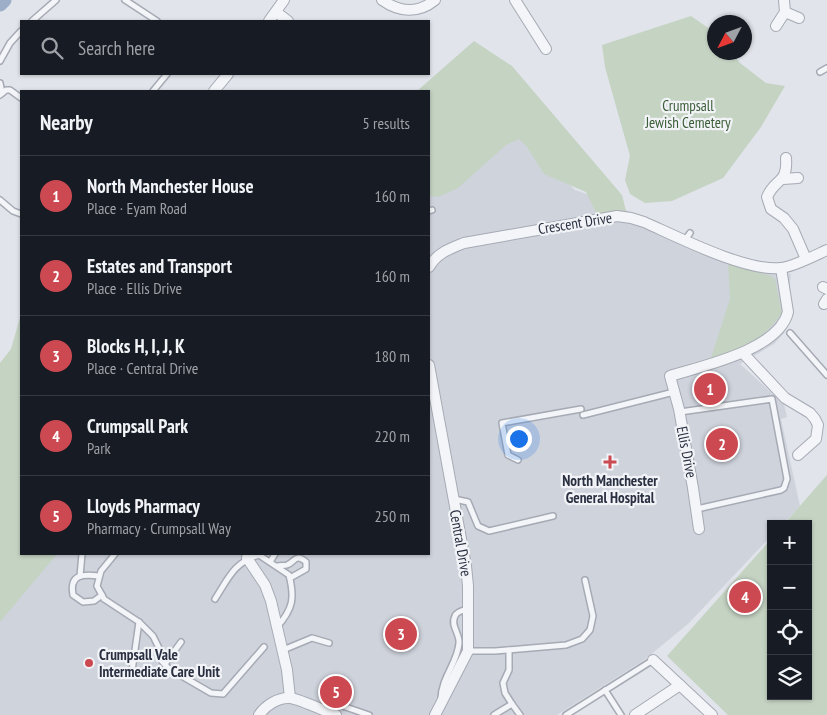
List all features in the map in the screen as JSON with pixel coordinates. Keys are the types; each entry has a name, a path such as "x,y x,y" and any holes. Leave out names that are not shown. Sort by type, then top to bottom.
{"street":[{"path":"270,20 284,0"},
{"path":"382,0 397,9 405,10 417,10 435,0"},
{"path":"515,0 546,50"},
{"path":"776,26 785,12 784,0"},
{"path":"276,12 287,20"},
{"path":"785,12 798,18"},
{"path":"215,90 227,75"},
{"path":"786,158 786,168 782,179 771,188 767,198 771,209 784,218 793,229 806,259"},
{"path":"782,179 798,178"},
{"name":"Crescent Drive","path":"430,265 442,252 464,243 618,216 688,236 740,262 755,266 782,268"},
{"path":"798,455 816,439 822,427 810,413 785,398 743,354 773,334 786,319 788,312 782,268 827,250"},
{"name":"Ellis Drive","path":"699,530 697,509 679,412 670,376 743,354"},
{"name":"Central Drive","path":"430,370 466,566 468,586 468,651 435,715"},
{"path":"246,555 266,585 287,670 290,698"},
{"path":"653,660 712,715"},
{"path":"635,715 680,685"},
{"path":"259,715 266,706 282,699 290,698 321,712 336,715"}],"lane":[{"path":"33,20 56,0"},
{"path":"125,0 155,20"},
{"path":"0,61 10,43 20,32"},
{"path":"820,72 827,68"},
{"path":"155,90 166,75"},
{"path":"0,83 1,94"},
{"path":"1,94 6,90 10,90 20,97"},
{"path":"0,200 13,211 20,214"},
{"path":"790,334 827,375"},
{"path":"518,460 508,455 502,424 582,412 675,392"},
{"path":"679,412 772,399 787,479 784,488 781,490 697,509"},
{"path":"454,499 468,502 478,526 488,531 553,516"},
{"path":"80,576 82,555"},
{"path":"114,555 101,571 97,586 104,600 139,622 153,636 159,648 161,660 168,668 211,693 223,694 264,647"},
{"path":"215,599 246,555 259,555 277,566 289,575 290,578 293,598 285,616 277,627"},
{"path":"270,562 274,555"},
{"path":"277,566 287,565 296,558 303,559 307,565 306,569 302,573 290,578"},
{"path":"99,576 80,576 72,582 73,595 87,603 102,595"},
{"path":"468,651 509,650 566,645 582,639 590,630 593,616 585,580"},
{"path":"441,704 441,691 460,642 454,626 454,617 457,613 468,609"},
{"path":"132,671 139,622"},
{"path":"282,650 312,638 329,643"},
{"path":"165,664 181,642"},
{"path":"509,650 509,670 504,683 505,693 520,715"},
{"path":"566,715 653,660"},
{"path":"605,690 621,715"},
{"path":"321,712 331,702 369,715"},
{"path":"494,715 512,704"}],"shaded area":[{"name":"North Manchester General Hospital","path":"512,128 575,190 613,203 717,260 754,271 791,274 785,332 774,344 740,364 784,404 787,417 781,419 800,506 787,520 767,520 767,540 688,624 644,660 557,715 0,715 0,607 43,555 430,555 430,170"}],"green space":[{"name":"Crumpsall Jewish Cemetery","path":"691,16 707,27 707,60 738,60 766,83 785,86 761,127 723,178 672,201 645,203 630,194 625,180 630,156 605,67 602,45"},
{"path":"474,41 512,66 622,195 627,215 597,215 586,192 544,174 527,147 519,139 506,145 458,188 438,197 430,196 430,90 418,90"},
{"path":"728,263 771,276 775,279 782,313 758,338 741,348 710,361 730,299"},
{"path":"20,318 20,555 56,555 0,622 0,363 11,349"},
{"path":"827,475 827,715 728,715 667,656 767,544 767,700 812,700 812,520 788,520"}],"waterway":[{"path":"0,4 4,0"}],"place":[{"name":"North Manchester House","path":"710,389"},
{"name":"Estates and Transport","path":"722,444"},
{"name":"North Manchester General Hospital","path":"610,462"},
{"name":"Crumpsall Park","path":"745,597"},
{"name":"Blocks H, I, J, K","path":"401,634"},
{"name":"Crumpsall Vale Intermediate Care Unit","path":"89,663"},
{"name":"Lloyds Pharmacy","path":"336,692"}]}
